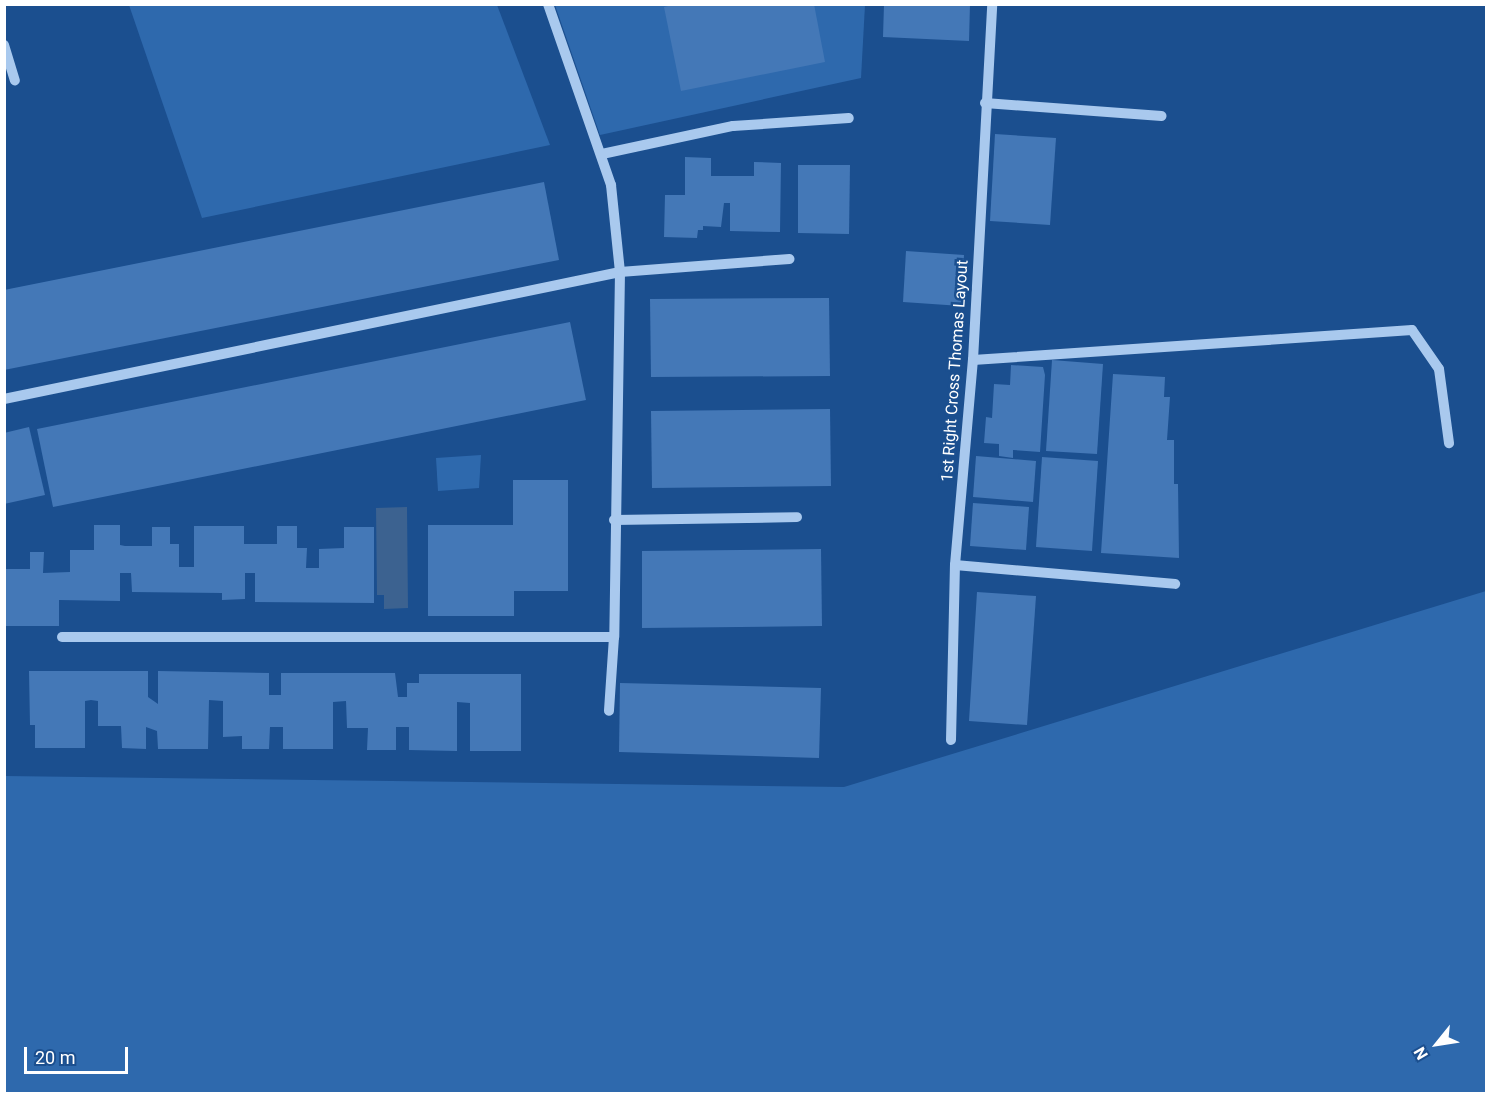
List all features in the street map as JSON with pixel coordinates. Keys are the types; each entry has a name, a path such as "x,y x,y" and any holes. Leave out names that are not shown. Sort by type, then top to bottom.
{"street":[{"path":"548,4 611,185 620,272 614,520 614,637 609,711"},
{"name":"1st Right Cross Thomas Layout","path":"951,740 955,565 973,360 992,4"},
{"path":"4,45 15,80"},
{"path":"985,103 1162,116"},
{"path":"602,154 733,126 849,118"},
{"path":"4,399 620,272 790,259"},
{"path":"973,360 1413,330 1439,369 1449,443"},
{"path":"614,520 797,517"},
{"path":"955,565 1175,584"},
{"path":"62,637 614,637"}],"shaded area":[{"path":"129,5 497,5 550,145 202,218"},
{"path":"555,5 865,5 861,78 600,135"},
{"path":"481,455 479,488 438,491 436,458"},
{"path":"407,507 408,608 384,609 384,595 377,595 376,508"},
{"path":"1486,591 1486,1093 5,1093 5,776 844,787"}],"building":[{"path":"676,4 814,4 825,62 681,91 664,7"},
{"path":"884,4 970,4 969,41 883,37"},
{"path":"995,134 1056,138 1050,225 990,221"},
{"path":"685,157 711,158 711,176 754,176 754,162 781,163 780,232 730,231 730,203 724,203 721,227 703,226 703,230 698,230 697,238 664,237 665,195 685,195"},
{"path":"798,165 850,165 849,234 798,233"},
{"path":"544,182 559,260 4,370 4,290"},
{"path":"906,251 964,255 961,306 903,302"},
{"path":"829,298 830,376 651,377 650,299"},
{"path":"570,322 586,400 53,507 37,429"},
{"path":"1052,360 1103,364 1097,454 1046,451"},
{"path":"1011,365 1043,367 1045,375 1040,452 1013,450 1013,458 999,456 999,444 984,443 986,417 992,418 994,384 1010,385"},
{"path":"1113,374 1165,377 1164,397 1170,397 1167,440 1174,440 1174,484 1178,484 1179,558 1101,553"},
{"path":"830,409 831,486 652,488 651,411"},
{"path":"29,427 45,495 4,504 4,433"},
{"path":"976,456 1036,461 1033,502 973,497"},
{"path":"1042,457 1098,461 1092,551 1036,547"},
{"path":"513,480 568,480 568,591 514,591 514,616 428,616 428,525 513,525"},
{"path":"973,503 1029,507 1026,550 970,546"},
{"path":"94,525 120,525 120,545 125,546 152,546 152,527 170,527 170,544 179,544 179,567 194,567 194,526 244,526 244,544 277,544 277,526 297,526 297,548 307,548 306,568 319,568 319,549 344,548 344,527 374,527 374,603 255,602 255,573 245,573 245,599 222,600 222,593 132,592 131,573 120,573 120,601 59,600 59,626 4,626 4,569 30,569 30,552 44,552 43,573 70,572 70,550 94,550"},
{"path":"821,549 822,626 642,628 642,551"},
{"path":"977,592 1036,596 1027,725 969,721"},
{"path":"29,671 148,671 148,697 158,704 158,671 269,673 269,695 281,695 281,673 395,673 398,697 407,697 407,683 419,683 419,674 521,674 521,751 470,751 470,703 457,702 457,751 409,750 409,727 396,727 396,750 367,750 368,728 347,728 346,701 333,702 333,749 283,749 283,727 270,727 269,749 242,749 242,736 223,737 223,701 209,700 208,749 158,749 157,731 146,727 146,749 122,748 121,726 98,726 98,701 91,700 85,701 85,748 35,748 35,725 30,725"},
{"path":"620,683 821,688 819,758 619,752"}]}
